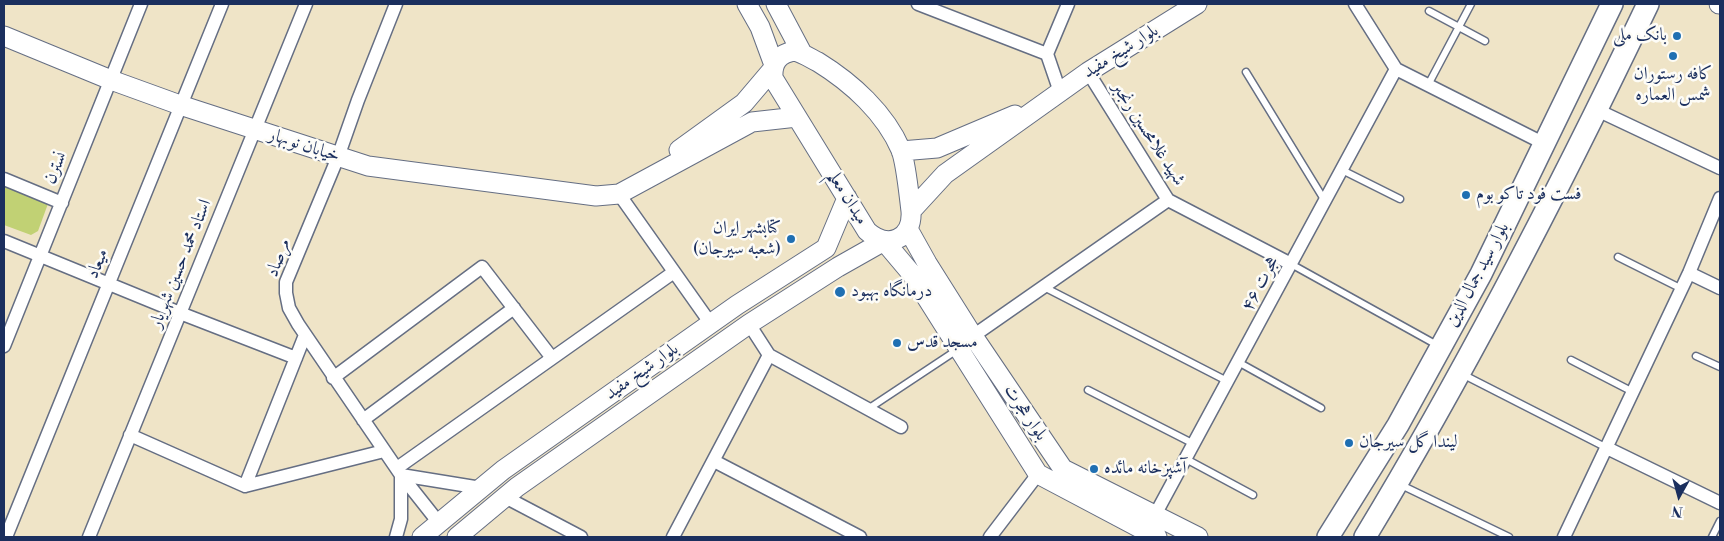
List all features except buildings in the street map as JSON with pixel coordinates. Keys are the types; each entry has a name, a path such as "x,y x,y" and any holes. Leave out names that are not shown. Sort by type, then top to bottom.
{"main road":[{"name":"بلوار سید جمال الدین","path":"1328,537 1398,425 1481,274 1612,4"},
{"name":"بلوار سید جمال الدین","path":"1365,537 1460,374 1597,110 1648,4"}],"street":[{"name":"نسترن","path":"4,346 141,4"},
{"name":"میعاد","path":"6,537 222,4"},
{"name":"استاد محمد حسین شهریار","path":"89,537 306,4"},
{"name":"مرصاد","path":"396,4 358,100 338,158 286,282 286,293 289,308 305,335 384,451 439,524"},
{"path":"747,4 760,28 773,67"},
{"path":"776,4 802,52"},
{"path":"918,4 1047,54"},
{"path":"1053,97 1047,54 1068,4"},
{"name":"بلوار شیخ مفید","path":"1053,97 1088,72 1197,4"},
{"path":"1355,4 1396,69 1545,144"},
{"name":"خیابان نوبهار","path":"4,36 111,80 180,105 338,158 368,166 596,196 619,194"},
{"path":"619,194 744,103 780,56 786,52 794,51 802,52 832,70 862,95 884,121 901,152 912,220 908,229"},
{"name":"میدان معلم","path":"773,67 773,78 867,231 874,237 884,241 893,241 902,236 908,229"},
{"name":"هجرت ۴۶","path":"1156,515 1396,69"},
{"name":"شهید غلامحسین رنجبر","path":"1088,72 1168,200 1291,264"},
{"path":"901,152 936,148 1053,97"},
{"path":"911,210 945,174 1053,97"},
{"path":"744,103 751,115 752,122"},
{"path":"1597,110 1720,168"},
{"path":"619,194 752,122 797,117"},
{"path":"936,148 938,164 945,174"},
{"path":"4,179 62,202"},
{"path":"619,194 711,324"},
{"path":"838,267 835,255 826,248 847,198"},
{"path":"1564,537 1682,289 1720,198"},
{"path":"966,342 1168,200"},
{"name":"بلوار هجرت","path":"908,229 966,342 1038,474"},
{"path":"4,241 296,358"},
{"name":"بلوار شیخ مفید","path":"457,537 505,497 749,324 838,267 884,241"},
{"name":"بلوار هجرت","path":"884,241 966,342 1063,469 1198,537"},
{"name":"بلوار شیخ مفید","path":"422,537 503,470 711,324 826,248"},
{"path":"334,378 482,268 552,358"},
{"path":"399,471 552,358 674,272"},
{"path":"1689,273 1720,288"},
{"path":"363,420 514,308"},
{"path":"749,324 770,355 901,426"},
{"path":"245,486 305,335"},
{"path":"673,537 770,355"},
{"path":"130,436 245,486 384,451"},
{"path":"1607,448 1720,503"},
{"path":"714,461 860,537"},
{"path":"399,471 481,488"},
{"path":"396,537 401,519 399,471"},
{"path":"990,537 1038,474 1157,537"},
{"path":"505,497 581,537"}],"lane":[{"path":"1428,85 1471,4"},
{"path":"1429,11 1485,40"},
{"path":"1246,72 1326,200"},
{"path":"1342,170 1400,199"},
{"path":"1618,257 1682,289"},
{"path":"1291,264 1441,346"},
{"path":"1044,287 1228,382"},
{"path":"868,409 966,342"},
{"path":"1696,356 1720,367"},
{"path":"1571,360 1633,392"},
{"path":"1238,362 1321,408"},
{"path":"1460,374 1607,448"},
{"path":"1088,390 1194,444"},
{"path":"1186,459 1253,495"},
{"path":"1397,483 1509,537"},
{"path":"1712,537 1720,521"}],"green space":[{"path":"4,183 49,201 38,231 31,235 4,225"}],"place":[{"name":"بانک ملی","path":"1677,36"},
{"name":"کافه رستوران شمس العماره","path":"1673,56"},
{"name":"فست فود تاکو بوم","path":"1466,195"},
{"name":"کتابشهر ایران (شعبه سیرجان)","path":"791,239"},
{"name":"درمانگاه بهبود","path":"840,292"},
{"name":"مسجد قدس","path":"897,343"},
{"name":"لیندا گل سیرجان","path":"1349,443"},
{"name":"آشپزخانه مائده","path":"1094,469"}]}
